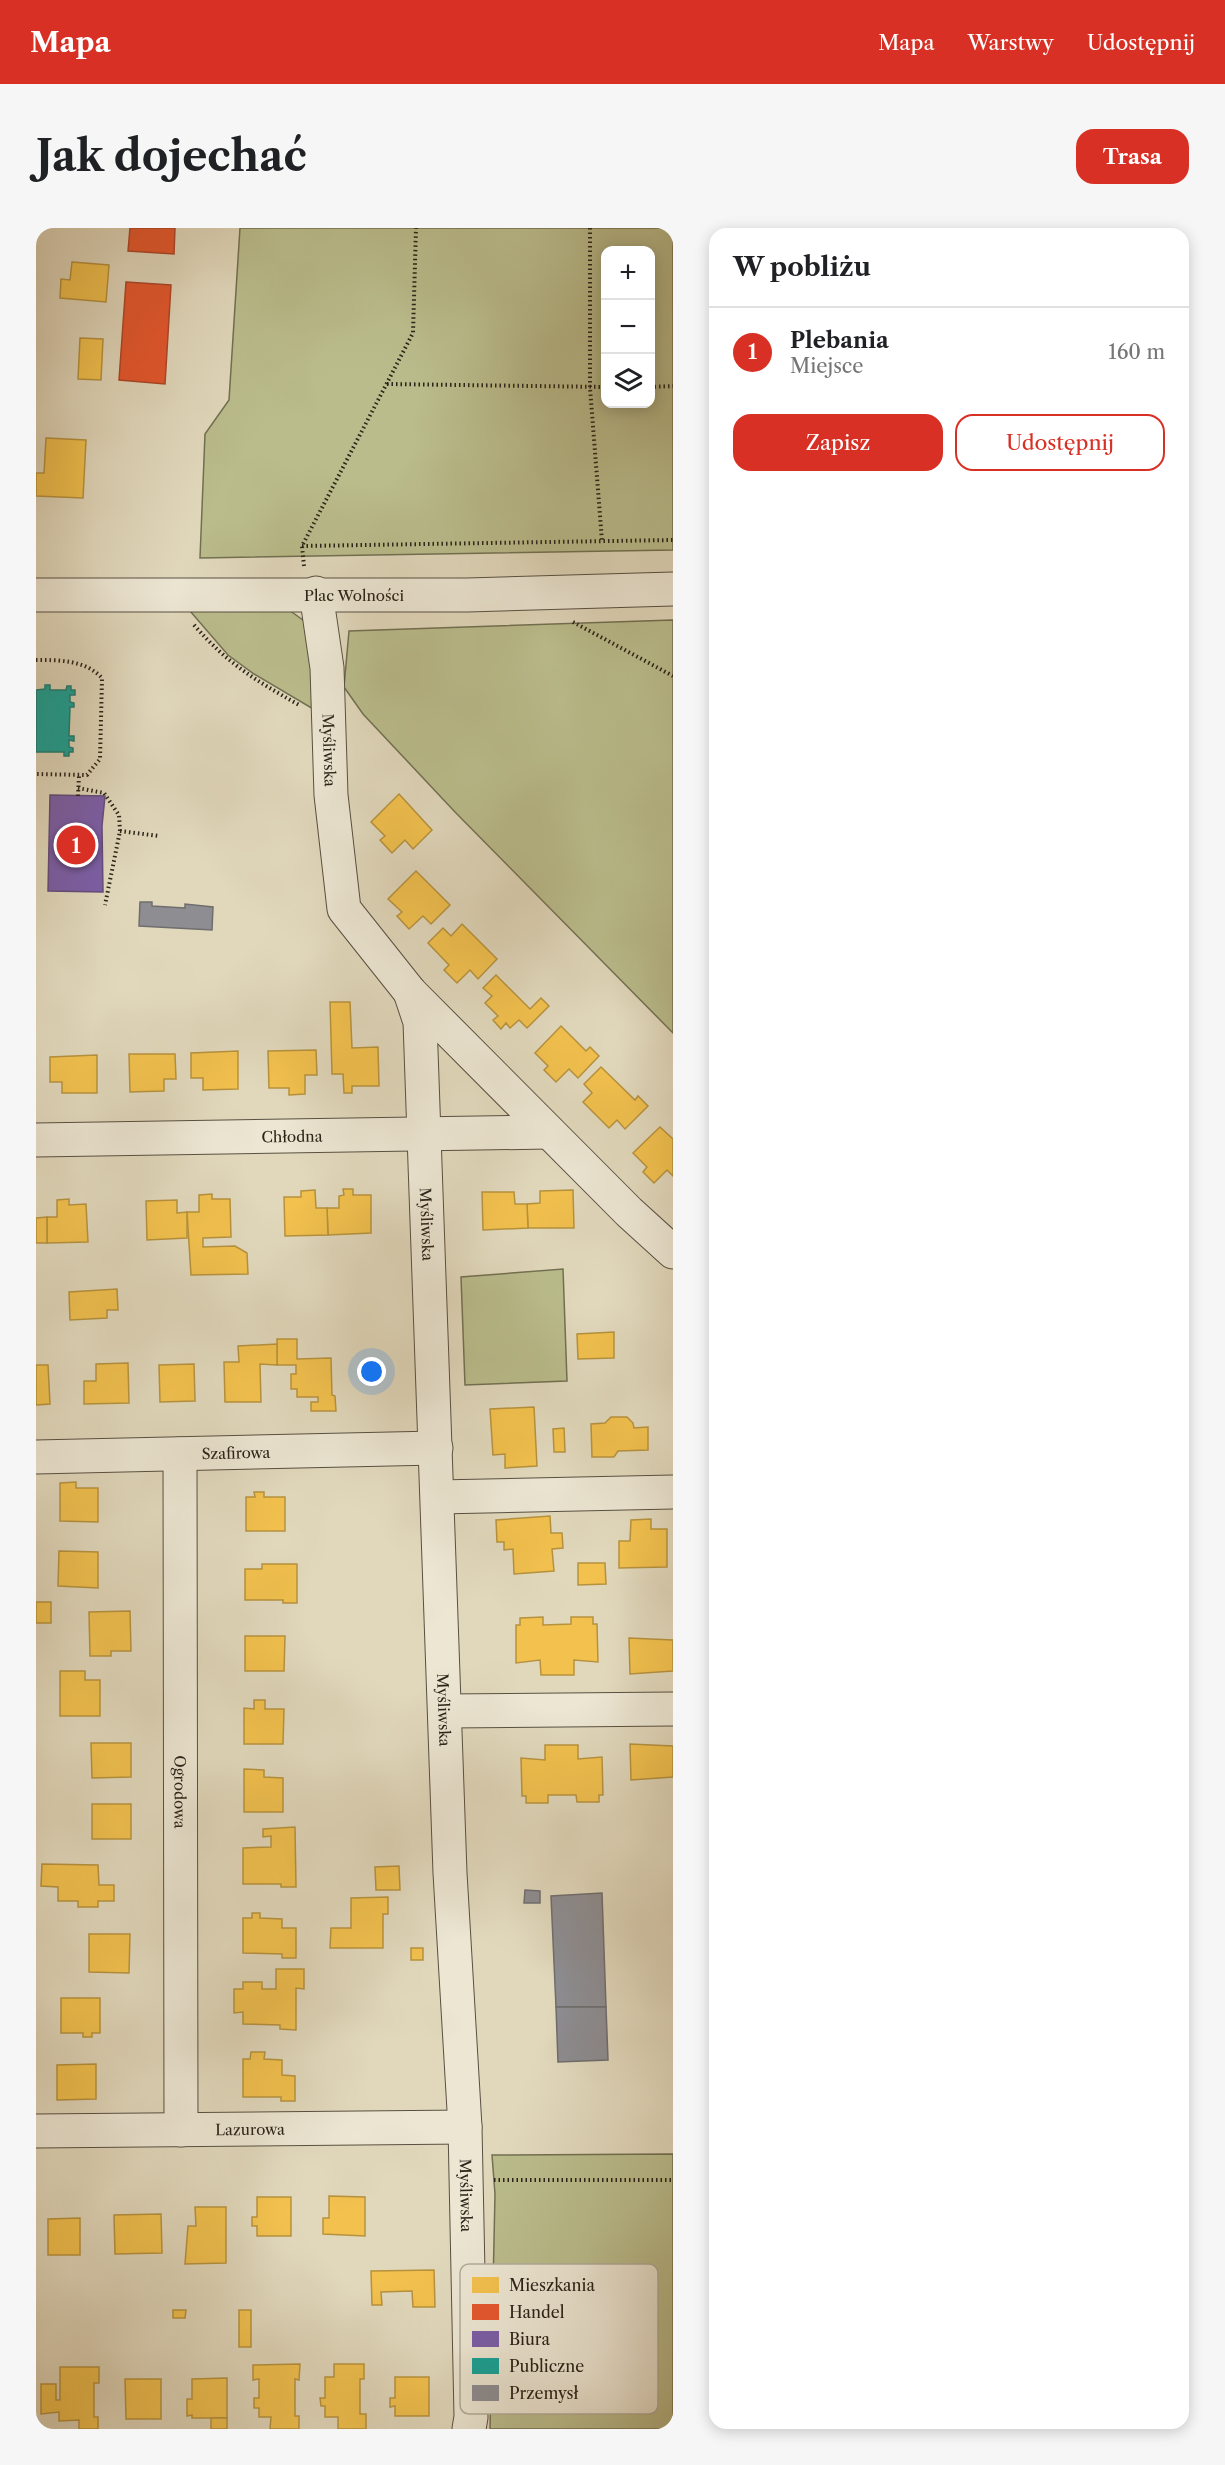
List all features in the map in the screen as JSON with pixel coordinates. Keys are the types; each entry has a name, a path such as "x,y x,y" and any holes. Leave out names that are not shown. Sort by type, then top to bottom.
{"street":[{"name":"Plac Wolności","path":"36,595 311,593 467,595 673,589"},
{"name":"Myśliwska","path":"311,593 327,668 331,795 344,909 410,992 548,1132 673,1252"},
{"name":"Myśliwska","path":"410,992 420,1022 450,1873 465,2127 468,2264"},
{"name":"Chłodna","path":"36,1140 548,1132"},
{"name":"Szafirowa","path":"36,1457 436,1448"},
{"name":"Ogrodowa","path":"180,1454 181,2130"},
{"path":"438,1497 673,1492"},
{"path":"445,1711 673,1709"},
{"name":"Lazurowa","path":"36,2131 465,2127"},
{"name":"Myśliwska","path":"469,2429 471,2414"}],"path":[{"path":"311,593 302,546 413,333 416,228"},
{"path":"590,228 590,388 602,542"},
{"path":"387,384 601,387"},
{"path":"655,387 673,386"},
{"path":"302,546 673,540"},
{"path":"191,621 220,654 252,678 328,720"},
{"path":"570,621 673,675"},
{"path":"36,660 53,660 92,667 102,678 100,759 91,772 79,776 36,774"},
{"path":"78,796 79,776"},
{"path":"78,788 104,792 118,815 120,831 105,905"},
{"path":"120,831 159,836"},
{"path":"466,2180 673,2180"}],"green space":[{"path":"240,228 673,228 673,550 200,558 205,434 229,400"},
{"path":"289,610 307,623 320,713 254,674 228,655 190,611"},
{"path":"673,620 673,1033 455,812 363,714 344,687 349,631"},
{"path":"563,1269 567,1381 465,1385 461,1277"},
{"path":"673,2154 673,2429 490,2429 490,2414 658,2414 658,2264 494,2264 495,2194 492,2155"}],"building: Mieszkania":[{"path":"72,262 109,265 106,302 60,298 61,279 70,280"},
{"path":"80,338 103,339 101,380 78,379"},
{"path":"46,438 86,440 83,498 36,496 36,473 44,473"},
{"path":"399,794 432,830 413,849 405,840 392,853 380,840 385,836 371,822"},
{"path":"416,871 450,905 431,924 423,916 409,929 397,916 402,912 388,899"},
{"path":"462,924 497,959 478,979 470,970 457,983 444,970 449,965 428,943 443,928 451,936"},
{"path":"496,975 530,1009 541,998 549,1006 527,1028 519,1020 510,1028 506,1023 501,1029 493,1020 498,1016 485,1003 492,996 483,988"},
{"path":"330,1002 350,1002 352,1048 378,1047 379,1086 352,1086 352,1093 344,1093 343,1074 332,1074"},
{"path":"561,1026 586,1051 590,1047 599,1056 578,1078 569,1069 556,1082 544,1070 548,1066 535,1053"},
{"path":"316,1050 317,1075 305,1075 305,1094 289,1095 289,1088 269,1088 268,1051"},
{"path":"238,1051 238,1089 203,1090 203,1078 191,1078 191,1053"},
{"path":"129,1054 175,1054 176,1079 164,1079 164,1091 130,1092"},
{"path":"97,1055 97,1093 62,1093 62,1082 50,1082 50,1057"},
{"path":"601,1067 635,1100 638,1096 648,1106 625,1129 617,1120 609,1128 583,1102 592,1093 584,1084"},
{"path":"660,1127 673,1139 673,1176 667,1170 654,1183 643,1172 647,1167 633,1153"},
{"path":"343,1189 353,1189 353,1195 371,1195 371,1233 328,1235 327,1208 339,1208 339,1196 344,1195"},
{"path":"315,1190 316,1208 327,1208 328,1235 285,1236 284,1197 301,1197 301,1191"},
{"path":"573,1190 574,1228 528,1228 527,1204 540,1203 540,1191"},
{"path":"482,1192 514,1192 515,1204 527,1204 528,1228 483,1230"},
{"path":"212,1194 212,1199 230,1199 231,1237 203,1238 203,1247 235,1246 247,1253 248,1274 191,1275 187,1212 199,1212 199,1195"},
{"path":"69,1199 69,1205 86,1204 88,1242 47,1243 47,1217 57,1217 57,1200"},
{"path":"177,1200 177,1213 187,1212 187,1238 147,1240 146,1201"},
{"path":"47,1217 47,1243 36,1243 36,1218"},
{"path":"117,1289 118,1310 107,1310 107,1318 70,1320 69,1292"},
{"path":"614,1332 614,1358 578,1359 577,1334"},
{"path":"277,1339 297,1339 297,1359 331,1358 332,1395 335,1396 336,1411 311,1411 311,1402 318,1402 318,1397 297,1397 297,1389 291,1389 291,1374 296,1374 296,1365 277,1365"},
{"path":"277,1344 277,1365 260,1364 261,1402 225,1402 224,1362 239,1362 238,1346"},
{"path":"128,1363 129,1403 84,1404 84,1381 96,1381 96,1364"},
{"path":"194,1364 195,1401 160,1402 159,1365"},
{"path":"36,1365 48,1365 50,1404 36,1405"},
{"path":"534,1407 537,1466 505,1468 505,1454 493,1455 490,1409"},
{"path":"611,1417 627,1417 633,1423 634,1428 648,1427 648,1450 618,1451 614,1457 592,1457 591,1424 605,1423"},
{"path":"564,1428 565,1452 554,1452 553,1429"},
{"path":"76,1482 76,1488 98,1488 98,1522 60,1521 60,1483"},
{"path":"254,1492 264,1492 264,1497 285,1497 285,1531 246,1531 246,1497 255,1497"},
{"path":"550,1516 551,1533 562,1533 563,1548 552,1549 554,1571 514,1574 513,1549 504,1550 504,1542 497,1542 496,1520"},
{"path":"651,1519 651,1529 667,1529 667,1567 619,1568 619,1541 630,1541 631,1520"},
{"path":"59,1551 98,1552 98,1588 58,1586"},
{"path":"578,1563 605,1563 606,1584 578,1585"},
{"path":"262,1564 297,1564 297,1603 283,1603 283,1600 245,1600 245,1569 262,1569"},
{"path":"36,1602 51,1602 51,1623 36,1623"},
{"path":"130,1611 131,1651 111,1651 111,1656 90,1656 89,1612"},
{"path":"543,1617 543,1625 571,1624 571,1617 593,1617 593,1624 597,1624 598,1662 574,1660 574,1675 541,1675 540,1660 516,1663 516,1625 520,1625 520,1618"},
{"path":"245,1636 285,1636 284,1671 245,1671"},
{"path":"629,1638 673,1640 673,1671 630,1674"},
{"path":"60,1671 85,1671 85,1680 100,1680 100,1716 60,1716"},
{"path":"254,1700 265,1700 265,1709 284,1709 283,1744 244,1744 244,1708 254,1709"},
{"path":"91,1743 131,1743 131,1777 92,1778"},
{"path":"630,1744 673,1746 673,1777 631,1780"},
{"path":"545,1745 578,1745 578,1759 602,1757 603,1795 599,1795 599,1802 577,1802 576,1795 548,1795 548,1803 526,1803 526,1796 522,1796 521,1758 545,1760"},
{"path":"244,1769 264,1770 264,1777 283,1778 283,1812 244,1812"},
{"path":"92,1804 131,1804 131,1839 92,1839"},
{"path":"295,1827 296,1887 281,1887 281,1884 243,1884 243,1848 271,1847 271,1836 263,1837 263,1829"},
{"path":"42,1864 98,1865 99,1885 114,1885 114,1901 98,1901 98,1907 78,1907 78,1901 58,1901 58,1887 41,1886"},
{"path":"399,1866 400,1890 376,1890 375,1867"},
{"path":"388,1897 388,1914 383,1914 383,1948 330,1948 331,1928 351,1928 351,1898"},
{"path":"252,1913 260,1913 260,1918 282,1919 282,1928 296,1928 296,1958 282,1958 282,1954 243,1953 243,1918 252,1918"},
{"path":"89,1934 130,1934 129,1973 89,1972"},
{"path":"411,1948 423,1948 423,1960 411,1960"},
{"path":"276,1969 304,1969 304,1989 296,1988 296,2030 280,2029 280,2025 243,2024 243,2012 234,2013 234,1989 243,1989 243,1982 262,1982 262,1989 276,1989"},
{"path":"61,1998 100,1998 100,2033 92,2033 92,2037 83,2037 83,2033 61,2033"},
{"path":"251,2052 265,2052 264,2059 282,2060 282,2075 295,2076 295,2101 281,2101 281,2097 243,2097 243,2059 250,2059"},
{"path":"96,2064 96,2099 57,2100 57,2065"},
{"path":"329,2196 365,2197 365,2236 323,2234 323,2218 329,2218"},
{"path":"257,2197 291,2197 291,2236 257,2236 257,2226 252,2226 252,2217 257,2217"},
{"path":"195,2207 226,2207 226,2263 185,2264 188,2226 196,2226"},
{"path":"161,2214 162,2253 115,2254 114,2215"},
{"path":"80,2218 80,2255 48,2255 48,2219"},
{"path":"434,2270 435,2307 413,2307 412,2291 381,2292 382,2305 372,2305 371,2271"},
{"path":"173,2310 186,2310 185,2318 173,2318"},
{"path":"239,2310 251,2310 251,2347 239,2347"},
{"path":"300,2364 299,2380 295,2379 295,2416 299,2416 299,2429 270,2429 271,2417 259,2417 259,2408 254,2408 254,2398 259,2398 259,2379 253,2380 253,2365"},
{"path":"334,2364 364,2364 364,2379 360,2379 360,2414 366,2414 366,2429 338,2429 338,2417 325,2417 325,2406 321,2406 320,2398 325,2398 325,2377 334,2377"},
{"path":"60,2367 99,2367 99,2383 94,2383 94,2417 98,2417 98,2429 79,2429 79,2420 59,2421 59,2412 41,2414 41,2384 56,2384 56,2400 60,2400"},
{"path":"395,2377 429,2377 429,2416 395,2416 395,2406 390,2407 390,2398 395,2398"},
{"path":"227,2378 227,2418 187,2416 187,2399 192,2399 192,2379"},
{"path":"125,2379 161,2379 161,2419 126,2419"},
{"path":"211,2418 227,2418 227,2429 211,2429"}],"building: Handel":[{"path":"130,228 175,228 174,254 128,251"},
{"path":"126,282 171,285 165,384 119,380"}],"building: Biura":[{"path":"50,795 105,796 102,826 103,892 48,891"}],"building: Publiczne":[{"path":"45,685 50,685 50,690 66,690 67,686 71,686 71,690 75,690 75,695 70,695 70,702 74,703 74,707 70,707 69,736 74,736 74,741 69,740 69,747 73,748 73,752 69,752 69,756 64,756 64,752 36,752 36,690 45,689"}],"building: Przemysł":[{"path":"140,902 152,902 152,906 185,908 185,904 213,907 212,930 139,926"},
{"path":"525,1890 540,1891 540,1903 524,1903"},
{"path":"602,1893 606,2007 556,2007 551,1896"},
{"path":"556,2007 606,2007 608,2060 558,2062"}],"place":[{"name":"Plebania","path":"76,845"}]}
